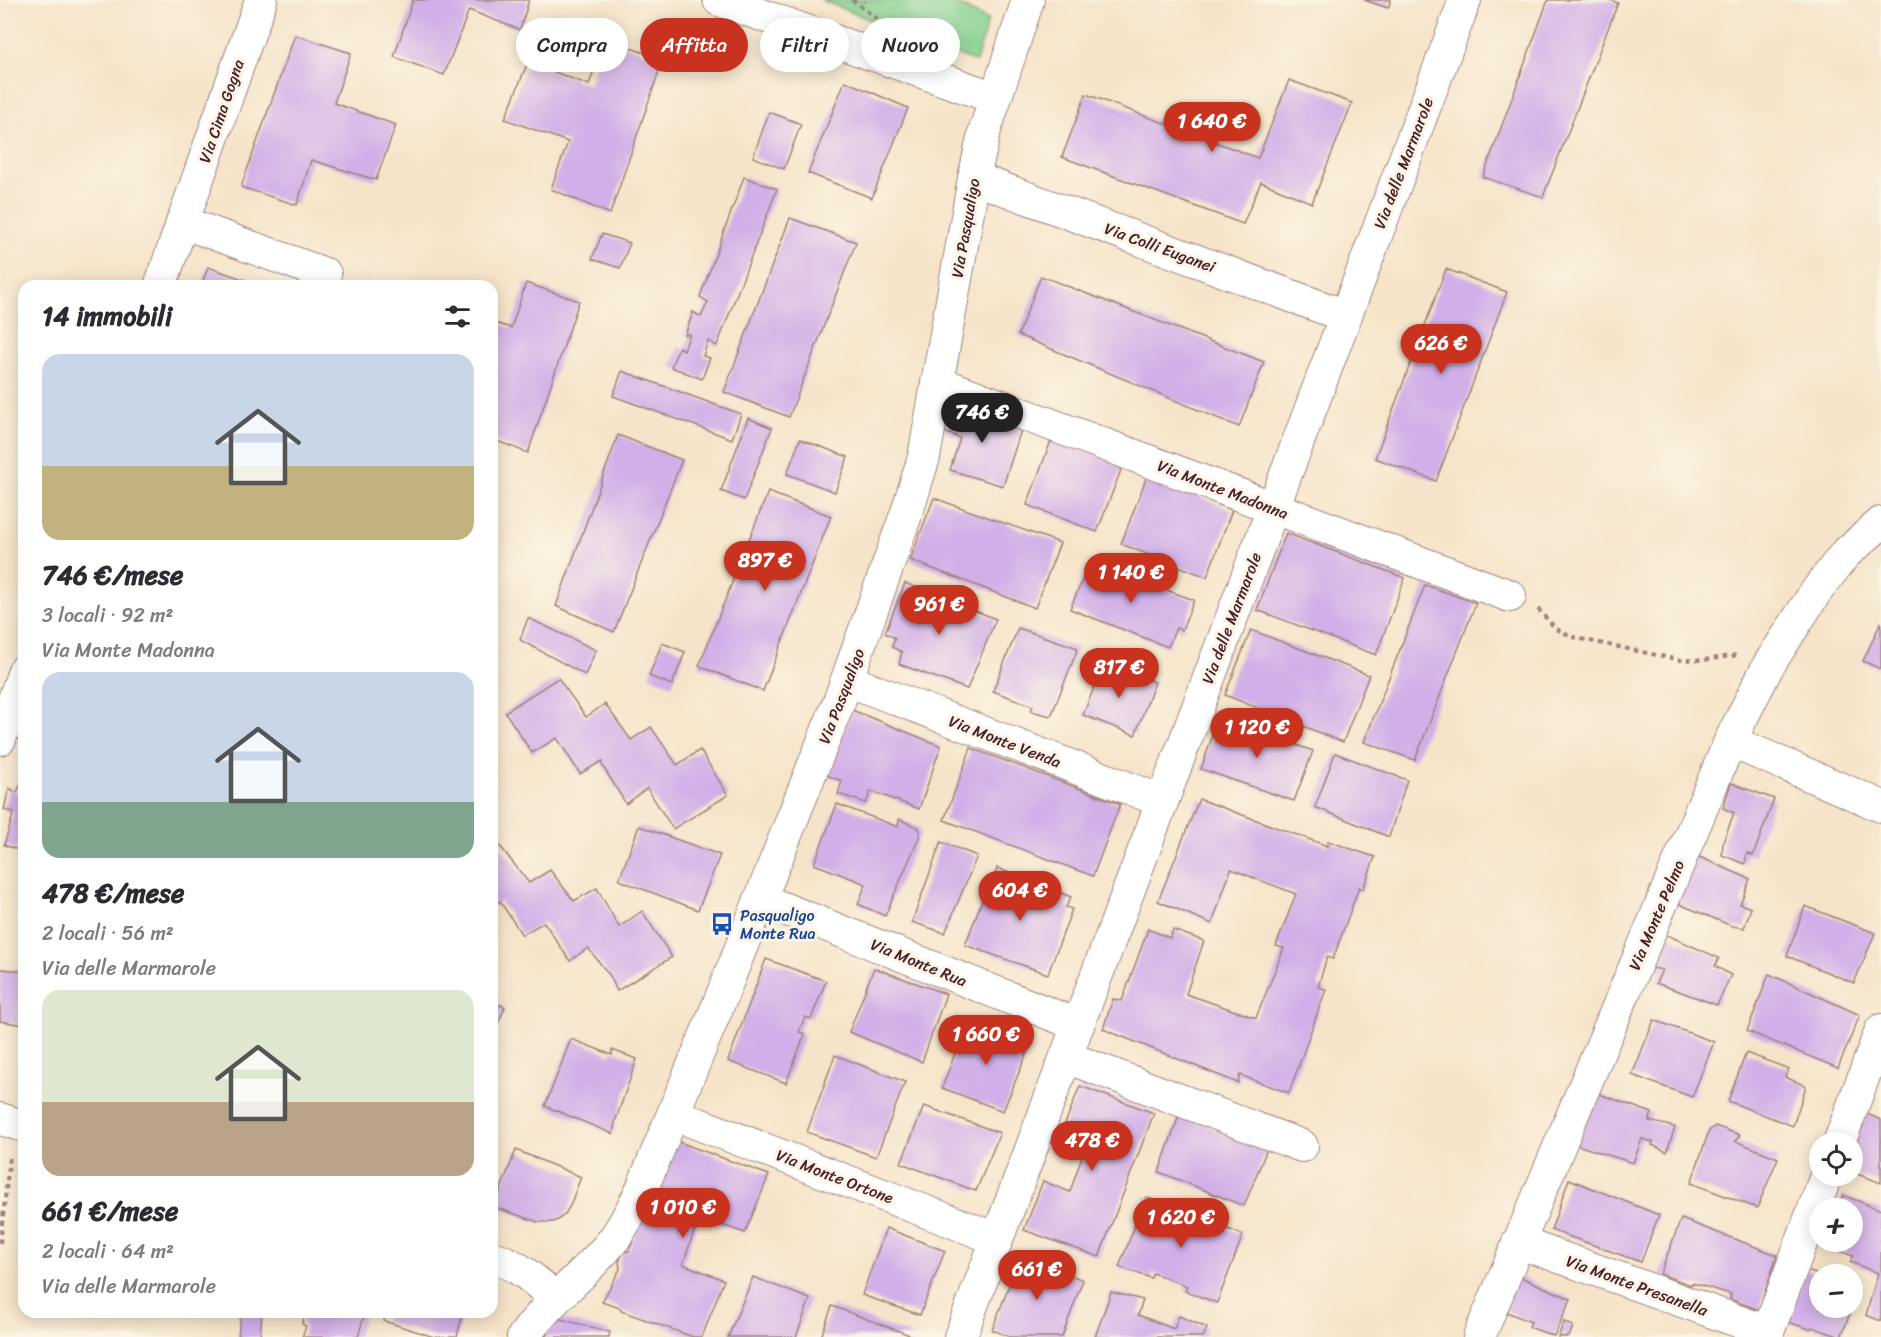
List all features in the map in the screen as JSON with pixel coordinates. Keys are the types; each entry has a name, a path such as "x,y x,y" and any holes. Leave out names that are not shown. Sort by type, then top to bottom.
{"street":[{"name":"Via Cima Gogna","path":"161,280 261,0"},
{"path":"719,0 995,98"},
{"name":"Via Pasqualigo","path":"523,1337 540,1314 611,1243 626,1221 641,1191 848,680 884,581 924,457 974,178 995,98 1028,0"},
{"name":"Via delle Marmarole","path":"960,1337 1465,0"},
{"name":"Via Colli Euganei","path":"974,178 1346,316"},
{"path":"182,222 325,274 322,280"},
{"name":"Via Monte Madonna","path":"937,382 1510,596"},
{"name":"Via Monte Pelmo","path":"1479,1337 1730,741 1768,666 1815,593 1845,554 1881,523"},
{"name":"Via Monte Venda","path":"848,680 1162,801"},
{"path":"8,723 18,690"},
{"path":"1730,741 1881,806"},
{"name":"Via Monte Rua","path":"760,899 1078,1025"},
{"path":"1843,1132 1881,1030"},
{"path":"1066,1057 1302,1146"},
{"name":"Via Monte Ortone","path":"673,1114 997,1239"},
{"name":"Via Monte Presanella","path":"1518,1242 1768,1332 1822,1186"},
{"path":"498,1259 508,1262 536,1281 555,1298"}],"path":[{"path":"1510,596 1539,610 1556,629 1576,638 1680,660 1704,660 1735,654 1753,657 1768,666"},
{"path":"0,1243 12,1131"}],"green space":[{"path":"821,0 949,0 988,20 976,62 960,56 960,18 866,18"}],"building":[{"path":"413,0 529,0 524,18 516,18 516,28 469,10 444,75 394,57"},
{"path":"1364,0 1391,0 1388,8"},
{"path":"1548,0 1611,0 1618,3 1543,197 1483,177"},
{"path":"295,35 351,53 334,103 396,125 376,180 311,160 297,205 241,187"},
{"path":"628,47 640,51 640,72 659,72 610,214 551,189 568,142 505,119 524,72 555,72 589,85 593,72 628,72"},
{"path":"1289,80 1352,103 1312,203 1261,182 1243,224 1062,157 1086,94 1258,158"},
{"path":"845,81 908,108 872,198 808,173"},
{"path":"769,112 801,124 784,169 753,157"},
{"path":"744,177 777,189 717,346 708,341 703,356 710,358 702,379 671,367 679,347 684,350 690,334 685,335 693,312 701,317 708,302 700,297"},
{"path":"790,218 856,242 789,417 724,392"},
{"path":"602,234 630,243 620,268 592,259"},
{"path":"208,267 246,280 203,280"},
{"path":"1446,269 1507,292 1436,481 1375,458"},
{"path":"1041,276 1264,362 1239,427 1018,335"},
{"path":"526,283 579,301 528,453 498,441 498,324 511,328"},
{"path":"622,371 741,414 732,439 613,396"},
{"path":"952,401 1022,427 1003,486 950,470 960,438 944,432"},
{"path":"748,418 772,428 744,500 721,491"},
{"path":"618,435 682,460 614,632 556,606"},
{"path":"1052,438 1123,465 1097,532 1027,505"},
{"path":"800,439 848,457 835,492 787,474"},
{"path":"1147,476 1232,510 1207,577 1121,544"},
{"path":"768,492 831,516 763,691 699,666"},
{"path":"934,498 1060,543 1035,608 910,560"},
{"path":"1286,533 1405,578 1376,655 1257,610"},
{"path":"1090,562 1194,600 1182,630 1176,628 1168,647 1070,609"},
{"path":"905,583 996,619 967,689 899,664 902,652 892,647 895,638 885,633"},
{"path":"1425,585 1476,603 1415,760 1364,742"},
{"path":"528,618 596,650 585,675 520,640"},
{"path":"1881,622 1881,669 1863,661"},
{"path":"1018,628 1078,648 1051,716 1031,711 1033,706 993,691"},
{"path":"1251,630 1369,675 1343,742 1225,695"},
{"path":"662,643 685,652 672,685 649,676"},
{"path":"1103,665 1155,682 1135,735 1083,715"},
{"path":"558,678 586,717 605,704 631,740 651,727 677,765 700,750 728,795 673,829 647,788 626,804 602,765 602,761 580,774 557,738 532,753 505,712"},
{"path":"852,710 941,746 919,809 871,791 866,803 838,794 842,781 826,775"},
{"path":"1219,717 1313,751 1294,801 1201,769"},
{"path":"971,748 1120,804 1093,876 944,820"},
{"path":"1335,753 1407,780 1389,837 1315,807"},
{"path":"1731,783 1774,799 1753,856 1747,853 1745,864 1722,855 1723,842 1734,813 1723,808"},
{"path":"9,788 17,793 18,790 18,850 4,845 14,812 4,810"},
{"path":"1199,799 1327,846 1328,841 1375,857 1363,889 1359,887 1333,959 1327,957 1318,987 1326,989 1289,1093 1240,1075 1238,1083 1103,1029 1113,999 1122,1001 1148,929 1170,938 1173,930 1204,941 1186,994 1256,1018 1284,948 1276,946 1296,894 1231,869 1212,924 1158,901"},
{"path":"837,804 898,827 899,819 919,828 920,835 885,916 858,904 866,884 814,864"},
{"path":"639,826 720,855 698,910 619,880"},
{"path":"941,842 977,856 945,933 912,922"},
{"path":"498,846 529,883 550,870 574,901 597,888 619,927 642,911 672,957 617,991 610,976 588,948 570,961 544,922 522,935 500,901 498,902"},
{"path":"1690,853 1750,879 1740,904 1751,908 1744,928 1732,926 1672,901"},
{"path":"997,868 1071,897 1066,907 1072,909 1048,974 965,945 991,877 994,880"},
{"path":"1805,906 1875,933 1854,983 1787,956"},
{"path":"1658,931 1719,958 1715,966 1731,975 1717,1005 1656,983 1662,970 1643,966"},
{"path":"766,959 826,981 811,1019 805,1017 799,1032 805,1034 786,1083 728,1061"},
{"path":"874,968 946,994 922,1062 849,1032"},
{"path":"0,969 18,970 18,1024 0,1021"},
{"path":"1769,974 1860,1015 1838,1068 1747,1031"},
{"path":"498,1004 505,1007 498,1024"},
{"path":"1654,1020 1714,1042 1692,1097 1632,1075"},
{"path":"967,1021 1030,1046 1003,1111 942,1088"},
{"path":"571,1039 612,1055 612,1050 637,1059 613,1134 545,1106"},
{"path":"1746,1053 1789,1069 1785,1077 1806,1086 1793,1126 1728,1101"},
{"path":"835,1055 905,1082 876,1157 807,1132"},
{"path":"1080,1086 1154,1113 1099,1257 1024,1230 1043,1181 1070,1192 1085,1147 1060,1136"},
{"path":"1591,1091 1652,1113 1649,1121 1675,1127 1667,1152 1652,1145 1653,1142 1642,1139 1633,1163 1571,1143"},
{"path":"924,1106 1000,1133 976,1191 901,1163"},
{"path":"1865,1113 1881,1120 1881,1183 1863,1176 1863,1132 1857,1132"},
{"path":"1179,1115 1267,1149 1244,1206 1159,1172"},
{"path":"1715,1126 1740,1135 1735,1141 1778,1158 1757,1208 1691,1183 1709,1131"},
{"path":"676,1141 769,1175 745,1233 699,1217 683,1264 724,1280 702,1337 693,1337 602,1302 620,1269 619,1262 623,1252 629,1251 642,1216 645,1219 660,1176"},
{"path":"516,1150 581,1177 570,1206 565,1214 553,1222 538,1222 498,1208 498,1197"},
{"path":"1569,1179 1659,1215 1641,1262 1551,1230"},
{"path":"1146,1197 1243,1235 1217,1303 1185,1291 1187,1286 1153,1273 1151,1278 1119,1267"},
{"path":"1863,1203 1881,1210 1881,1321 1866,1315 1878,1273 1863,1267 1863,1264 1850,1262 1853,1256 1842,1252 1863,1252"},
{"path":"1681,1219 1777,1255 1759,1310 1730,1299 1731,1294 1692,1283 1691,1285 1660,1274"},
{"path":"886,1228 945,1251 920,1315 862,1295"},
{"path":"1021,1255 1083,1280 1062,1337 1010,1337 992,1330"},
{"path":"1806,1270 1809,1271 1809,1318 1848,1318 1841,1337 1812,1327 1810,1329 1787,1322"},
{"path":"1518,1276 1571,1299 1554,1336 1529,1327 1531,1322 1504,1311"},
{"path":"753,1277 810,1299 796,1337 728,1337"},
{"path":"1111,1292 1143,1300 1138,1315 1174,1329 1179,1316 1207,1328 1203,1337 1095,1337"},
{"path":"832,1306 915,1337 821,1337"},
{"path":"240,1318 262,1318 260,1337 238,1337"},
{"path":"304,1318 363,1318 358,1337 302,1337 306,1326 302,1324"},
{"path":"385,1318 462,1318 457,1337 434,1337 384,1321"},
{"path":"557,1318 610,1332 609,1337 545,1337"},
{"path":"1564,1322 1573,1326 1569,1337 1558,1337"}],"place":[{"name":"Pasqualigo Monte Rua","path":"722,924"}]}
